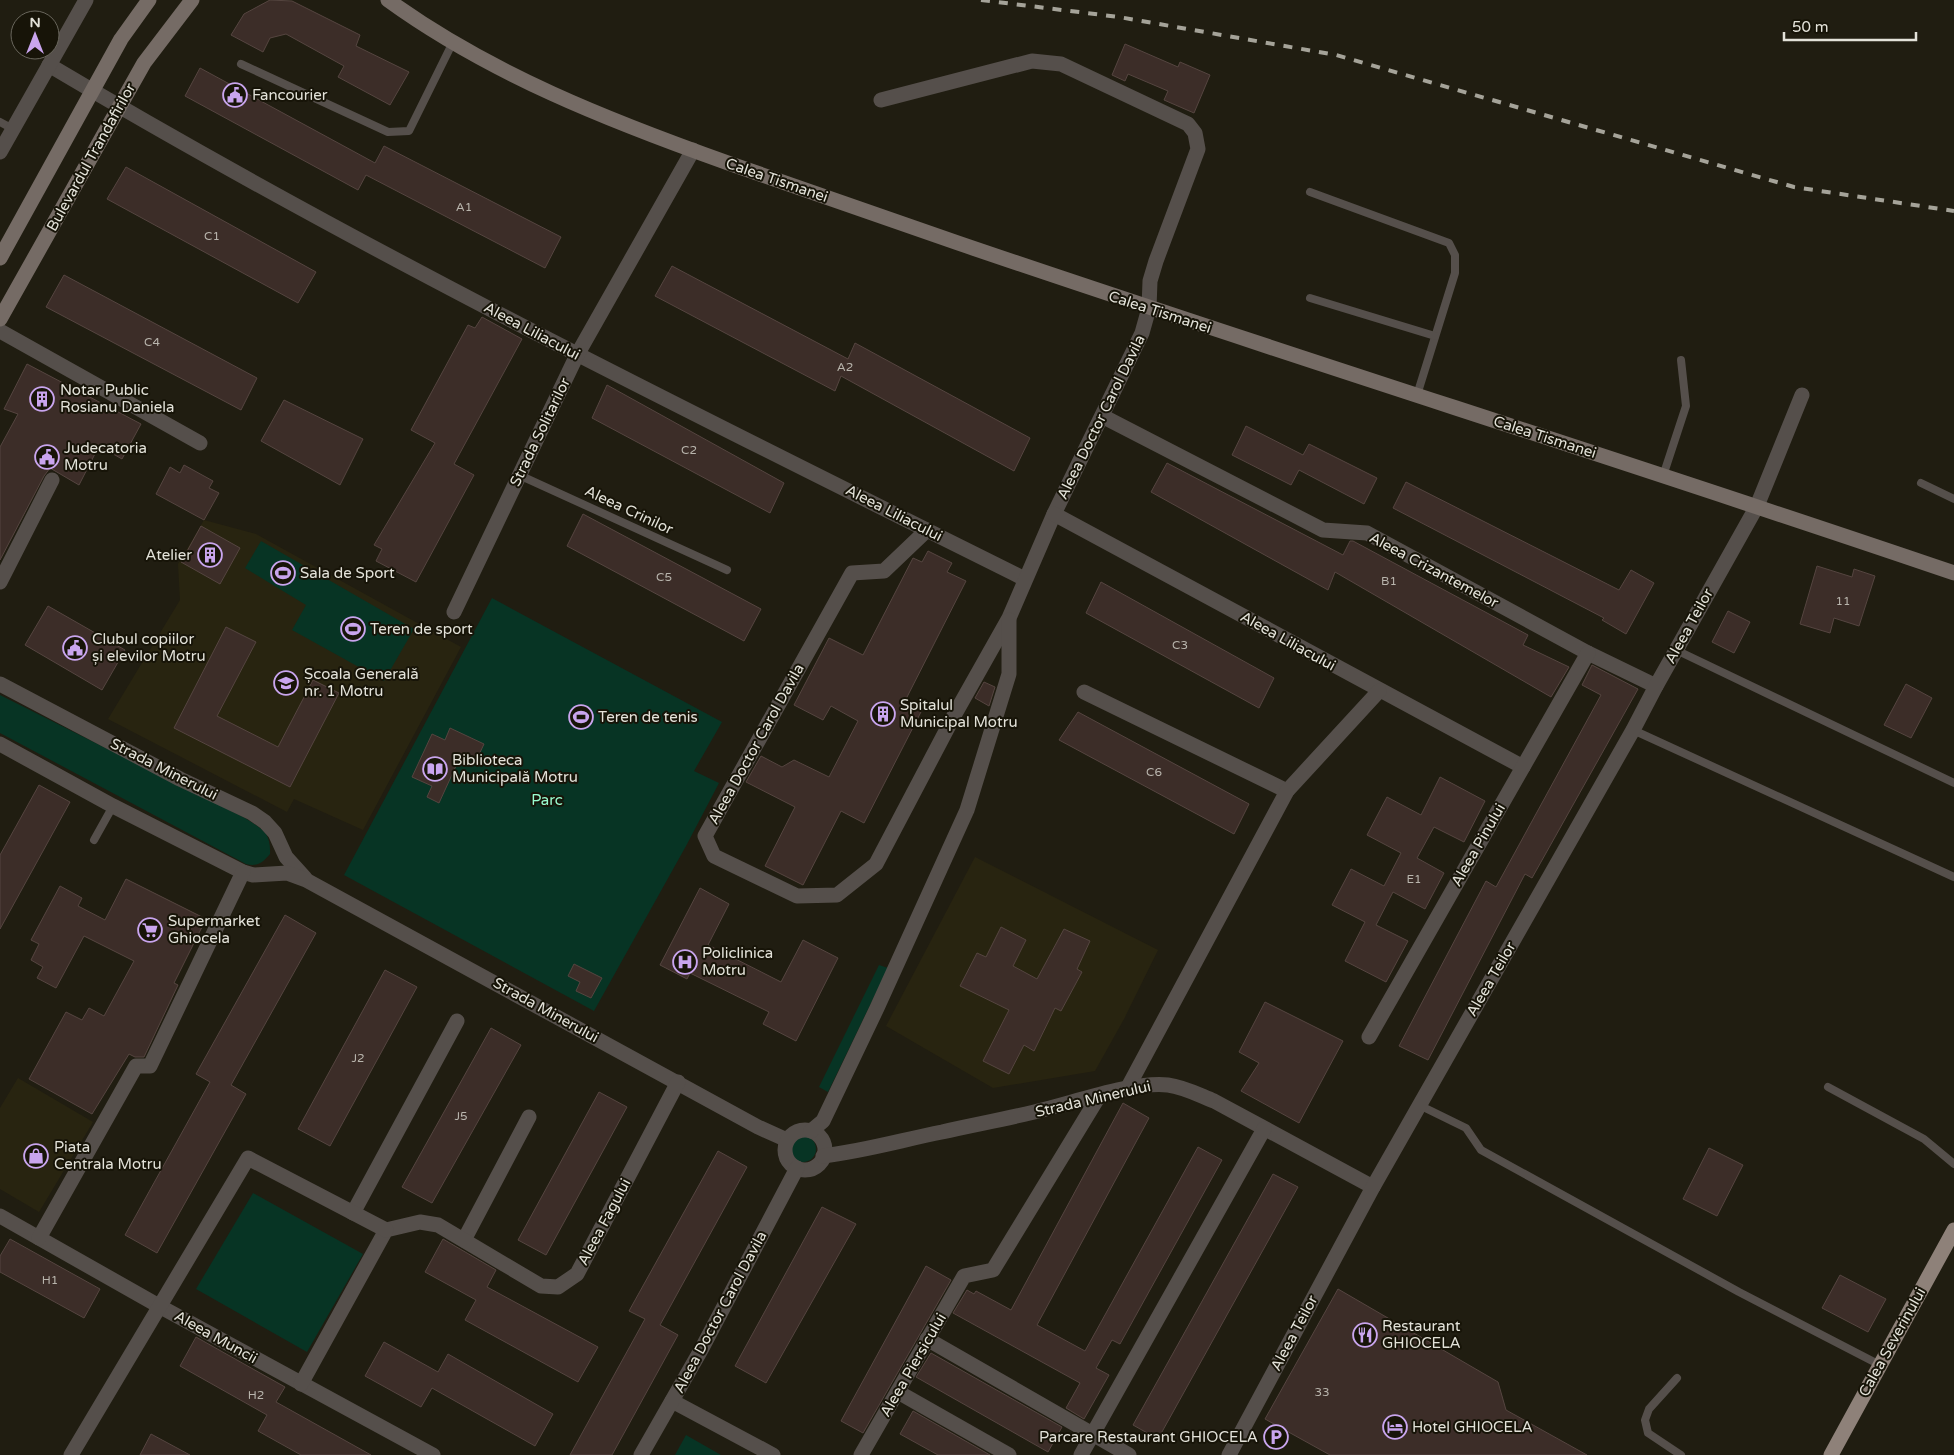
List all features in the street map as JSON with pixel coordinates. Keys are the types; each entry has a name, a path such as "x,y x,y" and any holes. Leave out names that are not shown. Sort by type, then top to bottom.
{"main road":[{"name":"Bulevardul Trandafirilor","path":"0,258 121,39 149,0"},
{"name":"Bulevardul Trandafirilor","path":"0,320 144,63 192,0"},
{"name":"Calea Tismanei","path":"388,0 453,42 589,111 693,150 1149,308 1757,506 1954,573"},
{"name":"Calea Severinului","path":"1831,1455 1953,1234"}],"street":[{"path":"0,152 6,126 49,65 79,2"},
{"name":"Aleea Doctor Carol Davila","path":"881,100 1032,61 1061,64 1188,124 1195,133 1198,149 1156,261 1150,281 1149,308 1142,333 1054,514 1009,618 956,712 876,864 837,895 797,896 714,856 705,836 852,573 884,571 927,530"},
{"name":"Aleea Liliacului","path":"49,65 92,91 372,246 577,355 1025,579"},
{"name":"Strada Solitarilor","path":"454,612 577,355 693,150"},
{"path":"0,331 200,443"},
{"name":"Aleea Teilor","path":"1229,1455 1373,1187 1634,730 1656,686 1757,506 1802,395"},
{"name":"Aleea Crizantemelor","path":"1102,416 1324,530 1367,533 1588,653 1656,686"},
{"path":"0,582 52,480"},
{"name":"Aleea Liliacului","path":"1054,514 1523,767"},
{"name":"Aleea Doctor Carol Davila","path":"811,1131 823,1121 877,1008 967,810 1009,674 1009,618"},
{"name":"Aleea Pinului","path":"1369,1037 1588,653"},
{"name":"Strada Minerului","path":"0,684 180,779 252,813 265,822 274,832 286,857 306,880"},
{"path":"1127,1088 1287,791 1379,691"},
{"path":"1084,692 1287,791"},
{"name":"Strada Minerului","path":"0,744 113,806 242,872 253,876 287,873 306,880 758,1127 787,1140"},
{"path":"39,1238 136,1066 150,1066 242,872"},
{"path":"353,1213 458,1020"},
{"name":"Aleea Fagului","path":"386,1230 420,1222 438,1225 542,1286 558,1286 577,1274 678,1082"},
{"name":"Strada Minerului","path":"823,1156 858,1152 941,1132 1022,1116 1127,1088 1147,1085 1168,1085 1187,1090 1214,1102 1373,1187"},
{"name":"Aleea Piersicului","path":"861,1455 964,1276 993,1270 1099,1096"},
{"path":"464,1240 529,1117"},
{"path":"1081,1455 1264,1129"},
{"path":"800,1130 811,1131 818,1135 823,1142 823,1156 817,1165 810,1169 797,1168 786,1157 785,1148 787,1140 791,1135 800,1130"},
{"path":"71,1455 248,1158 386,1230 301,1384"},
{"name":"Aleea Doctor Carol Davila","path":"641,1455 705,1342 797,1168"},
{"name":"Aleea Muncii","path":"0,1216 159,1306 433,1455"},
{"path":"927,1339 1129,1455"},
{"path":"898,1392 1010,1455"},
{"path":"672,1401 773,1455"}],"lane":[{"path":"241,64 388,132 398,133 409,131 453,42"},
{"path":"1310,192 1449,243 1455,256 1455,273 1417,395"},
{"path":"1310,298 1435,336"},
{"path":"1663,476 1686,406 1681,360"},
{"name":"Aleea Crinilor","path":"520,475 727,570"},
{"path":"1921,483 1954,499"},
{"path":"1676,650 1954,783"},
{"path":"1634,730 1954,877"},
{"path":"94,840 113,806"},
{"path":"1828,1087 1924,1139 1954,1164"},
{"path":"1419,1105 1466,1128 1481,1150 1739,1292 1880,1365"},
{"path":"1677,1378 1649,1409 1645,1420 1648,1433 1681,1455"}],"shaded area":[{"name":"Școala Generală nr. 1 Motru","path":"204,520 256,534 461,647 363,830 294,799 287,812 108,719 180,600 178,564"},
{"path":"975,857 1158,950 1124,1019 1095,1071 993,1088 886,1026"},
{"name":"Piata Centrala Motru","path":"18,1078 93,1122 39,1212 0,1189 0,1108"}],"green space":[{"name":"Teren de sport","path":"261,541 414,629 384,681 292,630 306,605 245,568"},
{"name":"Parc","path":"492,598 722,722 694,771 719,783 594,1011 344,875"},
{"path":"0,695 245,818 261,828 267,836 270,854 260,863 254,865 246,864 0,733"},
{"path":"879,965 888,968 828,1092 819,1087"},
{"path":"803,1136 812,1140 816,1149 812,1158 803,1162 794,1158 790,1149 794,1140"},
{"path":"253,1193 363,1254 307,1352 196,1289"},
{"path":"686,1435 721,1455 675,1455"}],"building":[{"path":"270,0 292,1 360,35 356,46 409,72 390,105 338,77 344,66 286,34 270,38 263,52 231,35 244,14"},
{"path":"1125,44 1178,67 1180,62 1210,75 1194,113 1164,100 1168,91 1128,74 1125,81 1112,75"},
{"path":"200,68 375,163 384,146 561,237 545,268 366,175 358,190 185,96"},
{"path":"126,167 316,272 298,303 107,199"},
{"path":"672,266 848,359 855,343 1030,438 1014,471 841,376 835,391 655,296"},
{"path":"64,275 257,378 241,410 46,307"},
{"path":"482,317 522,339 454,464 474,475 416,582 376,561 382,549 374,545 435,443 411,430 468,325 475,328"},
{"path":"27,364 141,424 122,459 99,446 79,485 50,468 0,560 0,447 18,414 4,409"},
{"path":"607,385 784,483 770,513 592,418"},
{"path":"284,400 363,439 340,485 261,441"},
{"path":"1246,426 1303,455 1309,444 1377,478 1364,504 1299,470 1291,485 1232,455"},
{"path":"1167,463 1343,555 1350,541 1353,541 1528,635 1523,645 1569,667 1551,697 1335,572 1328,590 1151,492"},
{"path":"184,465 213,481 209,488 219,493 204,520 156,494 170,467 180,473"},
{"path":"1406,482 1619,590 1631,570 1654,583 1626,634 1602,620 1604,618 1393,508"},
{"path":"583,514 761,609 744,641 567,546"},
{"name":"Atelier","path":"201,526 240,548 220,584 181,562"},
{"name":"Spitalul Municipal Motru","path":"928,551 952,563 947,572 966,581 906,699 923,708 864,823 841,811 803,885 765,866 795,807 746,782 761,756 782,767 794,760 829,777 858,721 831,706 823,720 794,705 829,638 863,655 913,558 922,562"},
{"path":"1817,566 1852,577 1854,569 1875,576 1859,626 1834,618 1830,633 1800,624"},
{"path":"1101,582 1274,678 1259,708 1086,613"},
{"name":"Clubul copiilor și elevilor Motru","path":"48,606 125,650 102,690 25,645"},
{"path":"1728,611 1750,622 1734,653 1712,642"},
{"path":"226,627 256,642 217,716 278,747 313,680 339,693 290,787 174,728"},
{"path":"1592,665 1638,689 1532,878 1525,874 1428,1060 1399,1046 1486,881 1496,887 1601,695 1582,685"},
{"path":"984,682 995,687 989,706 975,698"},
{"path":"1906,684 1932,698 1911,738 1884,725"},
{"path":"1078,712 1249,804 1234,834 1059,740"},
{"name":"Biblioteca Municipală Motru","path":"450,728 484,744 476,761 461,755 439,803 427,797 432,786 412,777 432,734 445,740"},
{"path":"1440,777 1485,801 1464,842 1434,827 1417,858 1444,873 1425,909 1393,892 1376,925 1408,941 1386,982 1345,961 1365,922 1332,905 1351,869 1384,886 1401,853 1367,835 1387,797 1421,815"},
{"path":"39,785 70,802 0,929 0,855"},
{"path":"126,879 206,919 174,983 178,985 144,1057 135,1057 129,1054 92,1114 29,1079 66,1012 82,1020 89,1008 104,1016 134,961 84,936 56,988 37,978 43,967 31,960 39,944 31,940 60,886 82,898 78,906 105,920"},
{"name":"Policlinica Motru","path":"700,888 729,904 708,945 781,982 803,940 838,958 796,1041 763,1024 769,1012 690,973 687,979 660,965"},
{"path":"285,915 316,933 231,1085 246,1094 157,1253 125,1235 210,1082 196,1074"},
{"path":"1001,927 1026,940 1013,966 1037,979 1064,929 1090,941 1077,969 1082,972 1061,1011 1055,1008 1034,1051 1024,1045 1009,1074 983,1061 1009,1010 960,986 977,953 986,957"},
{"path":"574,964 602,978 591,998 576,991 580,982 568,976"},
{"path":"385,970 417,987 330,1146 298,1129"},
{"path":"1265,1002 1343,1041 1299,1123 1241,1091 1259,1063 1239,1052"},
{"path":"491,1028 521,1045 432,1203 402,1187"},
{"path":"599,1092 627,1107 546,1255 518,1240"},
{"path":"1123,1103 1149,1118 1037,1325 1085,1351 1198,1147 1222,1160 1120,1344 1112,1340 1096,1368 1109,1375 1084,1419 1066,1408 1080,1383 953,1313 967,1290 974,1294 976,1291 1011,1310"},
{"path":"1709,1148 1743,1165 1717,1216 1683,1199"},
{"path":"718,1151 747,1167 660,1325 678,1335 612,1455 570,1455 645,1319 629,1311"},
{"path":"1273,1174 1298,1187 1158,1439 1133,1425"},
{"path":"822,1207 856,1224 766,1383 735,1366"},
{"path":"10,1239 100,1289 84,1318 0,1272 0,1256"},
{"path":"443,1239 496,1270 487,1287 598,1347 578,1382 465,1320 476,1300 425,1272"},
{"path":"926,1266 951,1280 863,1433 841,1421"},
{"path":"1840,1275 1886,1299 1868,1332 1822,1308"},
{"name":"Restaurant GHIOCELA","path":"1338,1289 1498,1382 1506,1410 1587,1455 1330,1455 1265,1419"},
{"path":"196,1337 285,1387 276,1402 371,1455 301,1455 258,1431 267,1415 180,1366"},
{"path":"384,1342 438,1372 448,1354 553,1414 535,1446 432,1388 421,1407 365,1376"},
{"path":"931,1353 1062,1427 1048,1452 916,1377"},
{"path":"913,1411 990,1455 938,1455 900,1434"},
{"path":"151,1434 190,1455 140,1455"}],"railway":[{"path":"981,0 1119,17 1336,55 1794,187 1954,211"}],"place":[{"name":"Fancourier","path":"235,95"},
{"name":"Notar Public Rosianu Daniela","path":"42,399"},
{"name":"Judecatoria Motru","path":"47,457"},
{"name":"Atelier","path":"210,555"},
{"name":"Sala de Sport","path":"283,573"},
{"name":"Teren de sport","path":"353,629"},
{"name":"Clubul copiilor și elevilor Motru","path":"75,648"},
{"name":"Școala Generală nr. 1 Motru","path":"286,683"},
{"name":"Spitalul Municipal Motru","path":"883,714"},
{"name":"Teren de tenis","path":"581,717"},
{"name":"Biblioteca Municipală Motru","path":"435,769"},
{"name":"Supermarket Ghiocela","path":"150,930"},
{"name":"Policlinica Motru","path":"685,962"},
{"name":"Piata Centrala Motru","path":"36,1156"},
{"name":"Restaurant GHIOCELA","path":"1365,1335"},
{"name":"Hotel GHIOCELA","path":"1395,1427"},
{"name":"Parcare Restaurant GHIOCELA","path":"1276,1437"}]}
